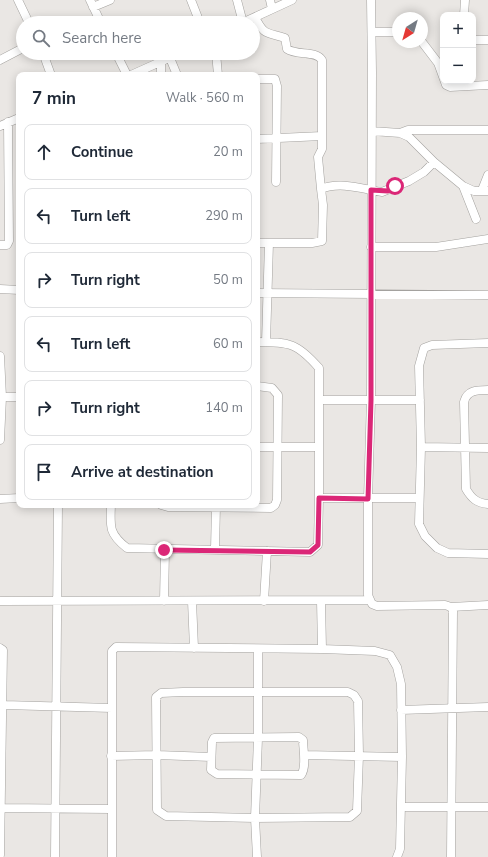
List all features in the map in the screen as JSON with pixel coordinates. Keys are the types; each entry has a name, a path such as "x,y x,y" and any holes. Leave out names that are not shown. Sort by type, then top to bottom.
{"street":[{"path":"18,0 26,16"},
{"path":"98,16 92,3 110,0"},
{"path":"191,0 197,16"},
{"path":"237,0 241,16"},
{"path":"270,0 272,9"},
{"path":"257,16 292,0"},
{"path":"371,0 371,400 368,499 370,600 376,606 445,605 451,607 488,605"},
{"path":"464,12 465,0"},
{"path":"260,29 267,33 285,38 287,49 291,52 312,54 320,57 322,60 322,149 318,157 323,205 322,241 312,243 260,244"},
{"path":"372,32 392,32"},
{"path":"476,40 488,40"},
{"path":"427,48 438,63 446,85 450,87 488,85"},
{"path":"0,60 16,52"},
{"path":"46,60 50,72"},
{"path":"120,60 126,72"},
{"path":"138,72 166,60"},
{"path":"171,60 176,72"},
{"path":"217,60 218,72"},
{"path":"160,72 161,62"},
{"path":"260,79 275,79 277,138 276,182"},
{"path":"0,245 7,245 9,241 4,202 4,124 16,119"},
{"path":"372,131 400,132 408,130 488,130"},
{"path":"400,132 409,137 434,162 463,186 474,191 485,190 488,175"},
{"path":"260,138 322,136"},
{"path":"321,189 339,185 388,191 424,172 434,162"},
{"path":"463,186 476,219"},
{"path":"371,247 436,247 488,239"},
{"path":"266,342 269,243"},
{"path":"0,289 16,290"},
{"path":"260,293 488,295"},
{"path":"111,508 110,529 117,541 127,548 310,552 315,549 318,545 319,368 297,346 285,343 260,342"},
{"path":"488,343 432,345 424,348 419,366 421,447 418,524 425,536 437,548 448,553 488,554"},
{"path":"0,356 2,397 0,440"},
{"path":"260,386 272,388 278,394 277,500 275,505 271,508 260,508"},
{"path":"488,390 476,390 466,396 464,402 466,489 471,498 480,503 488,504"},
{"path":"2,397 16,397"},
{"path":"319,400 420,400"},
{"path":"260,447 319,446"},
{"path":"421,447 488,448"},
{"path":"0,499 16,498"},
{"path":"319,498 419,498"},
{"path":"55,857 58,508"},
{"path":"215,550 216,508"},
{"path":"164,550 164,601"},
{"path":"264,601 267,550"},
{"path":"0,601 370,600"},
{"path":"192,601 194,648"},
{"path":"321,601 322,649"},
{"path":"451,607 453,611 454,708 451,857"},
{"path":"112,857 112,651 116,647 322,649 375,651 390,655 397,667 401,684 401,807 400,849 397,857"},
{"path":"0,648 3,650 4,705 1,754 0,855"},
{"path":"257,857 254,818 258,738 258,648"},
{"path":"258,692 348,692 354,696 358,701 359,755 357,811 350,817 254,818 166,816 160,814 157,810 156,755 156,697 158,694 258,692"},
{"path":"4,705 112,708"},
{"path":"401,710 488,707"},
{"path":"299,737 303,740 304,755 303,771 301,775 214,773 211,770 212,742 214,738 299,737"},
{"path":"112,756 156,755 211,757"},
{"path":"304,755 402,757"},
{"path":"401,807 488,807"},
{"path":"0,808 111,809"}],"route":[{"path":"164,550 267,550 310,552 318,545 319,498 368,499 371,400 371,190 382,192 388,191 395,186"}]}
